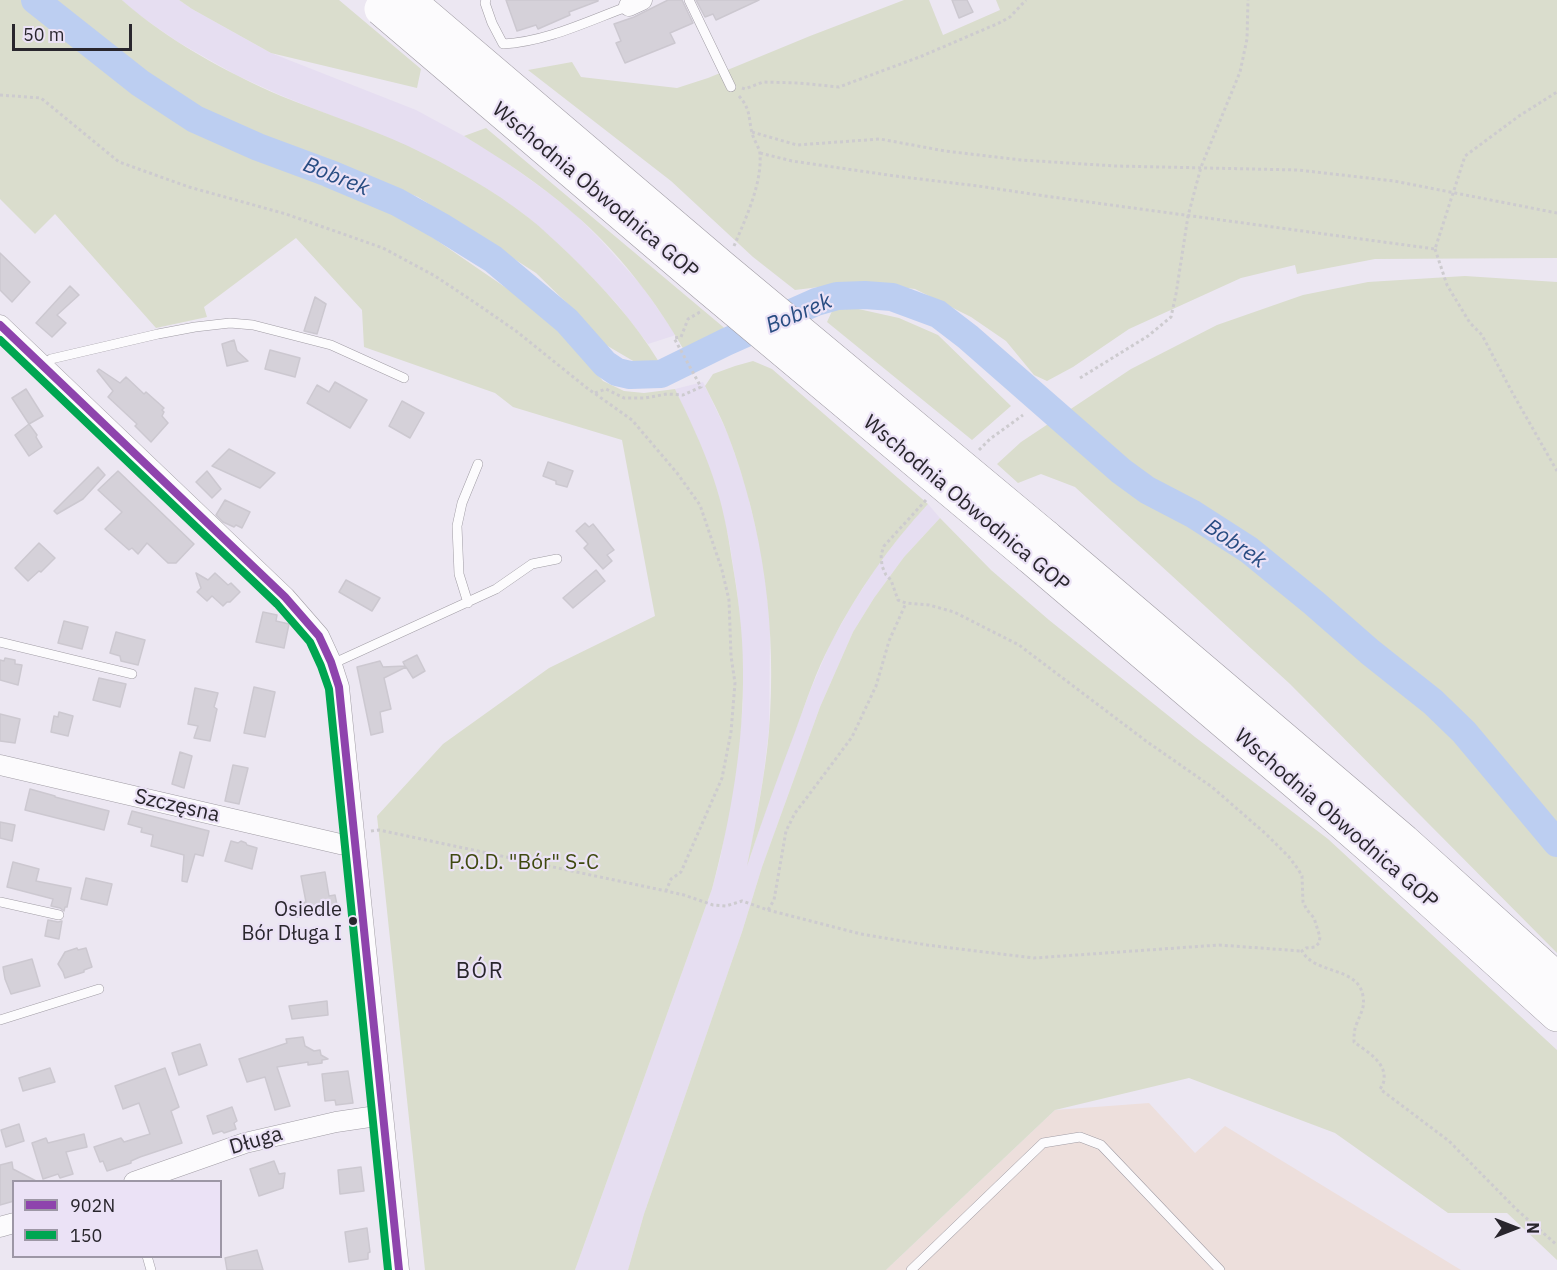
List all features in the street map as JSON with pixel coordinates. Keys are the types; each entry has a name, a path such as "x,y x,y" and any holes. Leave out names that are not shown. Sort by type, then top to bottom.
{"highway":[{"name":"Wschodnia Obwodnica GOP","path":"386,3 722,267 1037,546 1557,1015"},
{"name":"Wschodnia Obwodnica GOP","path":"1037,546 1404,841 1557,979"}],"street":[{"path":"0,325 285,597 319,636 332,664 339,687 399,1270"},
{"name":"Szczęsna","path":"0,765 340,844 354,837"},
{"name":"Długa","path":"140,1180 245,1143 336,1122 382,1115"}],"lane":[{"path":"486,0 492,23 503,44 520,43 559,32 635,3"},
{"path":"689,0 731,87"},
{"path":"42,366 51,359 158,334 230,323 253,325 331,345 404,378"},
{"path":"468,603 459,574 457,526 462,503 478,464"},
{"path":"332,664 496,590 532,564 557,559"},
{"path":"0,642 132,674"},
{"path":"0,902 59,915"},
{"path":"0,1020 99,989"},
{"path":"911,1270 1043,1143 1080,1137 1101,1145 1220,1270"}],"path":[{"path":"731,87 745,89 763,82 839,87 922,56 999,23 1010,17 1026,0"},
{"path":"1080,378 1148,336 1171,317 1188,216 1201,167 1240,72 1247,39 1248,0"},
{"path":"731,87 746,104 752,132 760,153 758,181 732,249"},
{"path":"1557,92 1519,116 1465,156 1435,249 1447,285 1470,323 1482,335 1557,471"},
{"path":"0,95 41,98 119,162 189,187 286,214 383,248 435,276 516,331 632,420 677,473 700,505 722,570 729,600 731,656 735,683 731,732 722,778 681,872 671,879 666,891"},
{"path":"752,132 797,145 880,139 945,151 1022,160 1115,166 1298,170 1395,181 1557,213"},
{"path":"760,153 792,161 872,173 1435,249"},
{"path":"595,393 606,389 624,398 645,398 667,394 683,395 701,387 674,338 681,337 688,319 706,308"},
{"path":"354,837 379,830 684,895 713,905 726,906 742,901 861,934 927,945 1034,958 1219,945 1302,951 1316,947 1320,937 1314,918 1304,902 1302,876 1289,857 1266,834 1212,787 1146,741 1019,645 954,612 898,600 891,580 882,566 881,555 884,546 930,496"},
{"path":"768,910 774,900 786,831 795,813 852,737 876,686 889,641 906,603"},
{"path":"1302,951 1305,957 1319,966 1354,979 1359,986 1363,995 1363,1011 1357,1022 1354,1041 1381,1066 1384,1079 1380,1089 1449,1141 1516,1209 1557,1245"}],"shaded area":[{"path":"122,0 179,0 271,53 416,110 496,155 574,213 599,238 642,286 676,335 648,344 617,304 586,271 529,218 495,194 455,170 406,146 236,75 178,42 136,13"},
{"path":"703,382 728,434 746,487 762,555 767,592 770,628 769,729 749,860 774,785 830,644 877,566 906,528 928,504 940,518 904,557 874,598 853,632 820,707 762,867 742,932 644,1214 628,1270 575,1270 712,889 720,859 738,751 743,704 743,667 737,591 729,540 700,445 675,389"},
{"path":"1149,1103 1195,1153 1225,1126 1461,1270 886,1270 1055,1110"}],"green space":[{"name":"P.O.D. \"Bór\" S-C","path":"0,0 122,0 139,15 178,42 239,76 281,96 408,146 486,188 534,222 582,266 629,319 659,362 640,365 606,345 536,273 418,197 345,168 331,188 392,212 515,294 556,326 603,381 624,391 644,393 675,389 696,433 722,507 740,615 743,696 735,780 712,889 575,1270 425,1270 377,816 443,744 549,668 655,616 622,440 513,407 495,393 364,347 362,310 296,238 204,307 207,317 156,328 55,214 35,234 0,199"},
{"path":"179,0 339,0 421,69 417,88 271,53"},
{"path":"904,0 929,0 943,35 1000,10 996,0 1557,0 1557,258 1375,259 1297,274 1295,265 1241,278 1129,329 1073,367 1047,381 1034,375 1006,341 971,317 915,289 860,282 795,290 753,257 671,181 528,70 572,62 581,77 677,88 708,78"},
{"path":"486,128 728,331 685,352 649,296 605,243 534,182 464,136"},
{"path":"1465,276 1557,282 1557,953 1290,684 1075,487 1041,474 1018,483 997,464 1021,442 1131,369 1217,325 1303,295 1368,282"},
{"path":"854,308 899,318 938,335 1011,406 972,440 827,322 833,309"},
{"path":"753,361 772,369 928,504 875,570 841,624 826,654 807,698 747,866 763,782 769,731 771,656 769,618 759,544 751,507 728,435 705,386 713,374"},
{"path":"940,518 991,570 1049,620 1195,737 1328,839 1557,1050 1557,1260 1507,1213 1448,1213 1335,1133 1189,1078 1055,1110 886,1270 628,1270 644,1214 742,932 762,867 820,707 853,632 874,598 904,557"}],"building":[{"path":"506,0 598,1 569,12 570,15 538,29 536,25 517,31"},
{"path":"668,0 682,0 693,23 670,33 675,43 625,63 616,43 621,41 614,24"},
{"path":"696,0 759,0 716,20 713,14 705,17"},
{"path":"952,0 967,0 973,12 959,18"},
{"path":"0,253 30,282 12,302 0,290"},
{"path":"70,286 79,295 57,315 66,323 52,337 36,323"},
{"path":"315,297 326,304 317,334 304,331"},
{"path":"234,340 237,351 248,361 227,366 222,344"},
{"path":"270,350 300,358 295,377 265,369"},
{"path":"99,369 120,383 126,377 164,408 162,416 168,423 151,442 135,426 137,424 108,397 113,391 97,371"},
{"path":"335,382 367,400 350,428 307,403 317,385 329,392"},
{"path":"26,389 43,416 29,424 12,398"},
{"path":"402,401 424,413 410,438 389,426"},
{"path":"29,424 42,447 29,456 15,435"},
{"path":"229,449 275,473 260,488 212,466"},
{"path":"548,462 573,471 567,487 556,484 556,481 543,476"},
{"path":"98,467 105,475 83,499 57,514 54,511"},
{"path":"118,471 194,544 176,563 168,563 147,543 138,554 132,548 129,550 105,529 122,512 98,490"},
{"path":"207,471 221,489 212,498 196,482"},
{"path":"225,500 250,512 242,528 223,522 216,515"},
{"path":"585,523 589,527 593,524 614,550 607,555 612,561 603,569 584,548 588,544 576,531"},
{"path":"39,543 55,558 28,581 15,568"},
{"path":"596,570 605,581 573,608 563,598"},
{"path":"196,573 208,580 215,573 240,592 223,606 212,596 207,601 197,592 201,588"},
{"path":"346,580 380,598 372,611 339,592"},
{"path":"263,612 277,615 276,621 289,624 284,648 256,642"},
{"path":"64,621 88,627 82,649 58,643"},
{"path":"116,632 145,640 138,665 121,661 120,656 110,653"},
{"path":"417,655 425,671 413,678 406,667 384,678 391,709 380,712 383,732 371,735 357,667 380,661 383,667 405,666 403,662"},
{"path":"5,658 15,660 15,664 22,665 18,685 0,680 0,660 4,661"},
{"path":"99,678 126,684 120,707 93,700"},
{"path":"254,687 275,692 265,737 244,733"},
{"path":"195,688 218,693 210,741 194,738 198,726 188,724"},
{"path":"59,712 73,716 68,736 51,732 54,716 58,717"},
{"path":"0,714 20,719 15,743 0,741"},
{"path":"180,752 192,756 184,788 172,784"},
{"path":"233,765 248,768 239,804 225,801"},
{"path":"30,789 109,811 104,830 25,810"},
{"path":"132,811 209,831 203,856 195,854 187,882 182,881 184,855 151,846 153,835 141,832 142,828 128,824"},
{"path":"0,822 15,825 12,841 0,838"},
{"path":"231,841 238,843 241,841 257,848 252,869 225,861"},
{"path":"13,862 39,869 36,881 71,888 64,911 51,906 53,899 7,887"},
{"path":"325,872 329,896 335,895 337,905 297,917 295,905 306,902 301,876"},
{"path":"86,878 112,884 107,905 81,899"},
{"path":"48,920 62,921 59,939 45,936"},
{"path":"77,948 78,950 86,948 92,967 65,978 58,964 65,952"},
{"path":"32,959 40,986 11,994 3,967"},
{"path":"327,1001 328,1015 292,1019 289,1006"},
{"path":"303,1037 305,1046 314,1051 320,1050 321,1055 328,1059 322,1060 322,1063 308,1065 308,1062 277,1067 290,1106 275,1110 265,1077 247,1082 239,1059 287,1043 286,1039"},
{"path":"200,1044 207,1065 179,1075 172,1053"},
{"path":"50,1068 55,1082 23,1091 19,1078"},
{"path":"165,1068 179,1107 171,1111 182,1143 107,1171 103,1161 100,1162 94,1147 121,1138 124,1142 150,1134 139,1103 123,1109 115,1086"},
{"path":"348,1071 353,1103 336,1105 335,1100 325,1101 322,1074"},
{"path":"232,1107 237,1121 234,1123 236,1129 213,1134 207,1116"},
{"path":"19,1124 24,1141 6,1147 1,1130"},
{"path":"84,1134 87,1147 66,1152 73,1174 60,1178 58,1174 43,1179 32,1143 46,1138 48,1143"},
{"path":"274,1161 279,1174 285,1173 283,1188 259,1196 250,1169"},
{"path":"12,1162 13,1169 34,1180 12,1180 12,1202 0,1205 0,1165"},
{"path":"361,1167 364,1191 340,1194 338,1170"},
{"path":"367,1228 370,1252 368,1259 349,1262 345,1232"},
{"path":"257,1250 263,1270 227,1270 225,1258"}],"waterway":[{"name":"Bobrek","path":"35,0 140,83 195,119 258,147 397,202 493,259 567,321 605,364 617,372 630,375 661,374 816,302 837,296 892,297 938,314 968,337 1121,471 1147,490 1193,514 1249,550 1433,702 1464,732 1557,843"}],"transit line":[{"name":"902N","path":"0,325 285,597 319,636 331,662 339,687 399,1270"},
{"name":"150","path":"0,340 277,604 310,642 321,666 329,689 388,1270"}],"place":[{"name":"Osiedle Bór Długa I","path":"353,921"}],"district":[{"name":"BÓR","path":"480,972"}]}
